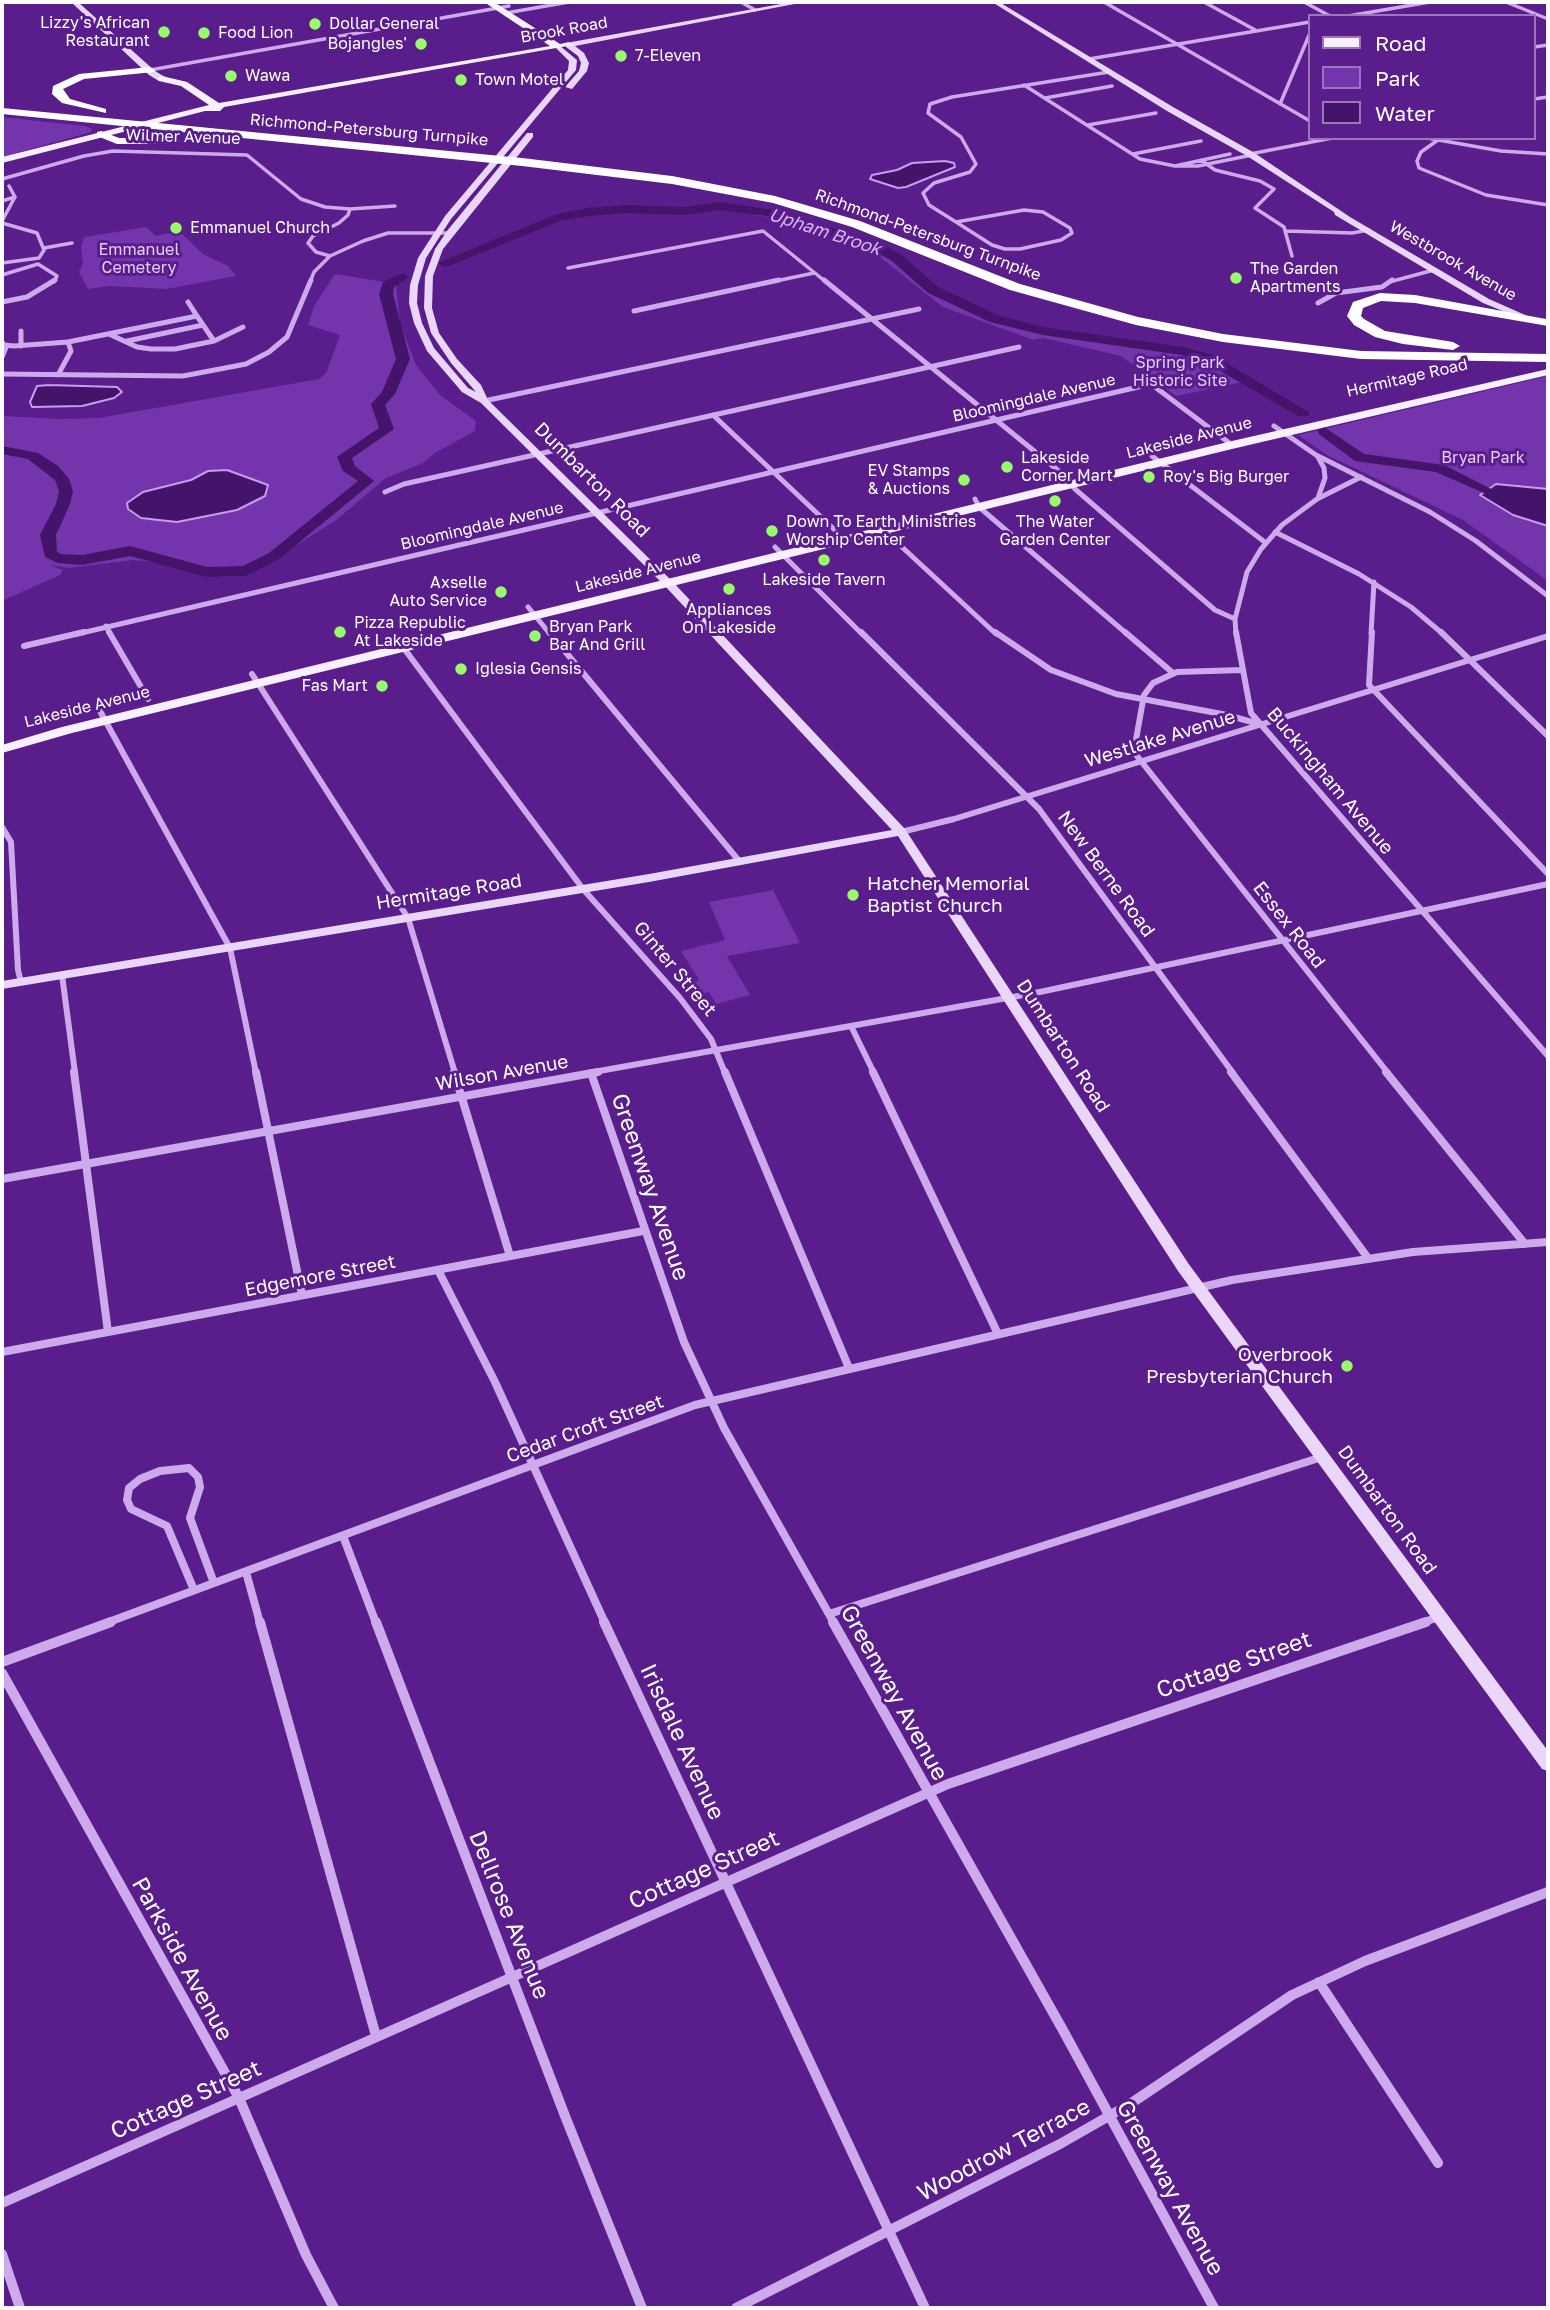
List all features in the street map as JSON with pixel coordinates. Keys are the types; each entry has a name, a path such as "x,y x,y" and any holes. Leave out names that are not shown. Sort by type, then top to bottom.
{"highway":[{"path":"148,120 83,107 58,94 60,85 74,78 150,69"},
{"path":"123,73 162,79"},
{"name":"Richmond-Petersburg Turnpike","path":"2,106 615,165 696,176 775,191 841,210 1016,278 1168,318 1274,336 1362,345 1548,350"},
{"name":"Richmond-Petersburg Turnpike","path":"2,111 672,180 775,200 856,224 1004,283 1076,306 1223,338 1360,355 1548,358"},
{"path":"105,134 117,141 248,143 384,150"},
{"path":"1514,349 1403,340 1369,329 1354,316 1358,305 1380,297 1415,299 1547,323"},
{"path":"1452,306 1486,301"}],"main road":[{"name":"Wilmer Avenue","path":"74,2 150,69 197,91 220,107"},
{"path":"488,2 506,8 561,44"},
{"name":"Brook Road","path":"753,9 781,2"},
{"name":"Brook Road","path":"2,160 176,114 802,2"},
{"name":"Westbrook Avenue","path":"995,2 1308,192 1325,206 1486,301 1521,317 1547,323"},
{"name":"Dumbarton Road","path":"561,44 572,57 573,67 438,232 422,258 415,279 413,298 418,323 430,349 465,390 484,401 594,513 664,579 901,832 1198,1288 1545,1755"},
{"name":"Dumbarton Road","path":"484,401 478,387 444,348 435,332 428,308 429,276 439,249 450,233 583,71 583,57 561,44"},
{"name":"Wilmer Avenue","path":"150,69 150,72 162,79 176,81"},
{"path":"176,114 196,100 197,91"},
{"name":"Brook Road","path":"2,168 105,134 125,133 220,107"},
{"name":"Hermitage Road","path":"1279,430 1548,364"},
{"name":"Hermitage Road","path":"1279,430 1548,372"},
{"name":"Lakeside Avenue","path":"2,738 1279,430"},
{"name":"Lakeside Avenue","path":"779,551 837,532 880,527"},
{"name":"Lakeside Avenue","path":"2,749 148,699 255,679"},
{"name":"Hermitage Road","path":"2,985 583,889 901,832"}],"street":[{"path":"150,69 458,15 569,2"},
{"path":"741,2 753,9"},
{"path":"1104,2 1308,120"},
{"path":"1204,2 1258,31"},
{"path":"1304,2 1326,14"},
{"path":"1403,2 1410,5"},
{"path":"1360,14 1430,2"},
{"path":"1506,2 1536,14"},
{"path":"1088,59 1308,22"},
{"path":"1280,104 1308,38"},
{"path":"956,222 1024,210 1043,212 1073,232 1066,239 1015,249 996,247 971,230 956,222 927,203 923,192 936,182 970,172 976,164 961,137 930,115 928,107 934,101 1107,71"},
{"path":"1023,84 1147,162 1175,166 1321,140"},
{"path":"1044,98 1112,86"},
{"path":"1087,125 1156,113"},
{"path":"1548,154 1510,152 1438,140 1421,152 1417,161 1419,168 1424,171 1486,195 1548,205"},
{"path":"1132,154 1201,141"},
{"name":"Wilmer Avenue","path":"2,179 84,156 113,151 236,153 251,156 307,203 350,209 395,206"},
{"path":"1204,161 1243,154"},
{"path":"1204,161 1215,170 1261,181 1274,189 1274,192 1255,208 1286,231 1292,256"},
{"path":"9,186 15,197"},
{"path":"2,201 15,197"},
{"path":"2,275 38,261 44,248 37,233 2,222 15,197"},
{"path":"330,256 316,252 308,243 313,236 339,223 348,215 350,209"},
{"path":"1286,231 1355,233 1369,230"},
{"path":"568,268 763,231 1068,481 1215,610 1235,619"},
{"path":"2,374 183,376 215,372 253,361 287,337 314,272 330,256 388,233 450,233"},
{"path":"44,248 72,243"},
{"path":"2,263 38,261 57,276 54,282 27,297 2,302"},
{"path":"1318,303 1336,293 1382,287 1394,279 1434,270"},
{"path":"634,311 814,273"},
{"path":"188,302 214,341"},
{"path":"484,401 919,309"},
{"path":"2,357 4,344 21,346 68,342 197,316"},
{"path":"126,342 203,326"},
{"path":"109,334 137,347 163,349 214,341 243,327"},
{"path":"21,331 21,346"},
{"path":"58,375 71,351 68,342"},
{"path":"385,492 404,484 1019,347"},
{"name":"Bloomingdale Avenue","path":"24,646 1151,384 1227,442"},
{"path":"713,415 837,532"},
{"path":"1279,430 1316,455 1430,512 1476,541 1548,596"},
{"path":"1316,455 1324,468 1325,478 1317,499"},
{"path":"1157,459 1266,543"},
{"name":"Buckingham Avenue","path":"1361,477 1317,499 1275,532 1242,584 1235,619 1251,713 1420,911 1548,1055"},
{"path":"977,503 1173,673"},
{"path":"880,527 1000,637 1031,660 1082,683 1143,701 1227,715 1260,725"},
{"path":"1275,532 1374,582 1429,621 1548,736"},
{"name":"New Berne Road","path":"779,551 1027,796 1368,1258"},
{"path":"1374,582 1367,679 1373,690 1548,874"},
{"path":"532,611 740,862"},
{"path":"106,626 148,699"},
{"name":"Westlake Avenue","path":"901,832 1140,762 1548,636"},
{"name":"Ginter Street","path":"400,643 583,889 679,996 716,1051 849,1368"},
{"path":"1140,762 1135,745 1143,701 1153,683 1173,673 1242,670"},
{"path":"255,679 408,918 464,1096 510,1256"},
{"path":"102,716 230,948 302,1296"},
{"name":"Essex Road","path":"1140,762 1525,1244"},
{"path":"2,827 11,842 18,970 21,982"},
{"path":"2,858 12,855"},
{"name":"Wilson Avenue","path":"2,1180 1007,998 1548,884"},
{"path":"62,975 108,1332"},
{"path":"851,1026 998,1334"},
{"name":"Greenway Avenue","path":"591,1073 643,1231 684,1342 711,1401 1064,2032 1214,2308"},
{"name":"Edgemore Street","path":"3,1350 643,1231"},
{"name":"Cedar Croft Street","path":"2,1662 711,1401 1198,1288 1368,1258 1451,1248 1548,1242"},
{"name":"Irisdale Avenue","path":"438,1270 495,1381 925,2308"},
{"path":"829,1614 1322,1457"},
{"path":"194,1590 167,1526 131,1509 127,1500 129,1488 140,1479 160,1471 189,1468 198,1477 200,1487 190,1518 214,1583"},
{"name":"Dellrose Avenue","path":"342,1536 565,2116 642,2308"},
{"path":"246,1572 376,2036"},
{"name":"Cottage Street","path":"2,2203 928,1793 1440,1617"},
{"name":"Parkside Avenue","path":"2,1673 239,2098 306,2255 334,2308"},
{"name":"Woodrow Terrace","path":"736,2308 1049,2150 1108,2117 1266,2010 1319,1982 1365,1961 1548,1892"},
{"path":"1319,1982 1438,2163"},
{"path":"2,2254 20,2308"}],"green space":[{"path":"2,117 92,129 91,132 2,157"},
{"name":"Spring Park Historic Site","path":"747,210 812,222 868,242 890,252 941,298 1006,324 1112,342 1185,350 1243,382 1176,396 1121,356 1043,338 1033,340 943,307 858,240 798,221 754,215"},
{"name":"Emmanuel Cemetery","path":"146,227 156,236 179,231 203,254 228,266 236,276 167,289 110,286 88,289 79,272 83,263 81,248 84,237"},
{"path":"335,274 396,284 400,323 416,365 440,395 476,421 475,431 435,453 423,463 386,478 335,521 248,575 222,577 157,562 133,560 69,568 50,565 63,570 60,575 2,601 2,416 99,418 319,379 326,373 340,335 308,325 314,306"},
{"name":"Bryan Park","path":"1548,376 1548,581 1463,520 1327,455 1298,435"},
{"path":"773,890 800,943 727,956 750,995 716,1004 709,992 690,996 686,986 699,980 681,951 725,940 709,902"}],"water":[{"path":"912,163 954,163 955,167 906,187 898,188 870,179 872,175 897,170"},
{"path":"37,386 117,387 122,392 114,398 82,406 32,407 30,402"},
{"path":"227,470 268,485 265,496 237,510 177,522 141,518 128,509 127,503 143,492 191,480 208,471"},
{"path":"1496,484 1548,489 1548,526 1513,515 1480,495"}],"waterway":[{"name":"Upham Brook","path":"444,263 557,218 587,212 628,209 685,211 719,206 776,214 875,246 897,258 933,290 995,319 1043,331 1183,351 1208,358 1303,413"},
{"name":"Upham Brook","path":"2,450 33,456 53,469 62,479 66,491 63,504 48,535 50,554 58,558 82,560 130,551 207,572 246,571 274,556 367,481 348,468 344,457 387,429 378,404 388,394 403,359 386,294 388,285 403,277"},
{"name":"Upham Brook","path":"1324,431 1360,458 1439,468 1486,490"}],"place":[{"name":"Dollar General","path":"315,24"},
{"name":"Lizzy's African Restaurant","path":"164,32"},
{"name":"Food Lion","path":"204,33"},
{"name":"Bojangles'","path":"421,44"},
{"name":"7-Eleven","path":"621,56"},
{"name":"Wawa","path":"231,76"},
{"name":"Town Motel","path":"461,80"},
{"name":"Emmanuel Church","path":"176,228"},
{"name":"The Garden Apartments","path":"1236,278"},
{"name":"Lakeside Corner Mart","path":"1007,467"},
{"name":"Roy's Big Burger","path":"1149,477"},
{"name":"EV Stamps & Auctions","path":"964,480"},
{"name":"The Water Garden Center","path":"1055,501"},
{"name":"Down To Earth Ministries Worship Center","path":"772,531"},
{"name":"Lakeside Tavern","path":"824,560"},
{"name":"Appliances On Lakeside","path":"729,589"},
{"name":"Axselle Auto Service","path":"501,592"},
{"name":"Pizza Republic At Lakeside","path":"340,632"},
{"name":"Bryan Park Bar And Grill","path":"535,636"},
{"name":"Iglesia Gensis","path":"461,669"},
{"name":"Fas Mart","path":"382,686"},
{"name":"Hatcher Memorial Baptist Church","path":"853,895"},
{"name":"Overbrook Presbyterian Church","path":"1347,1366"}]}
